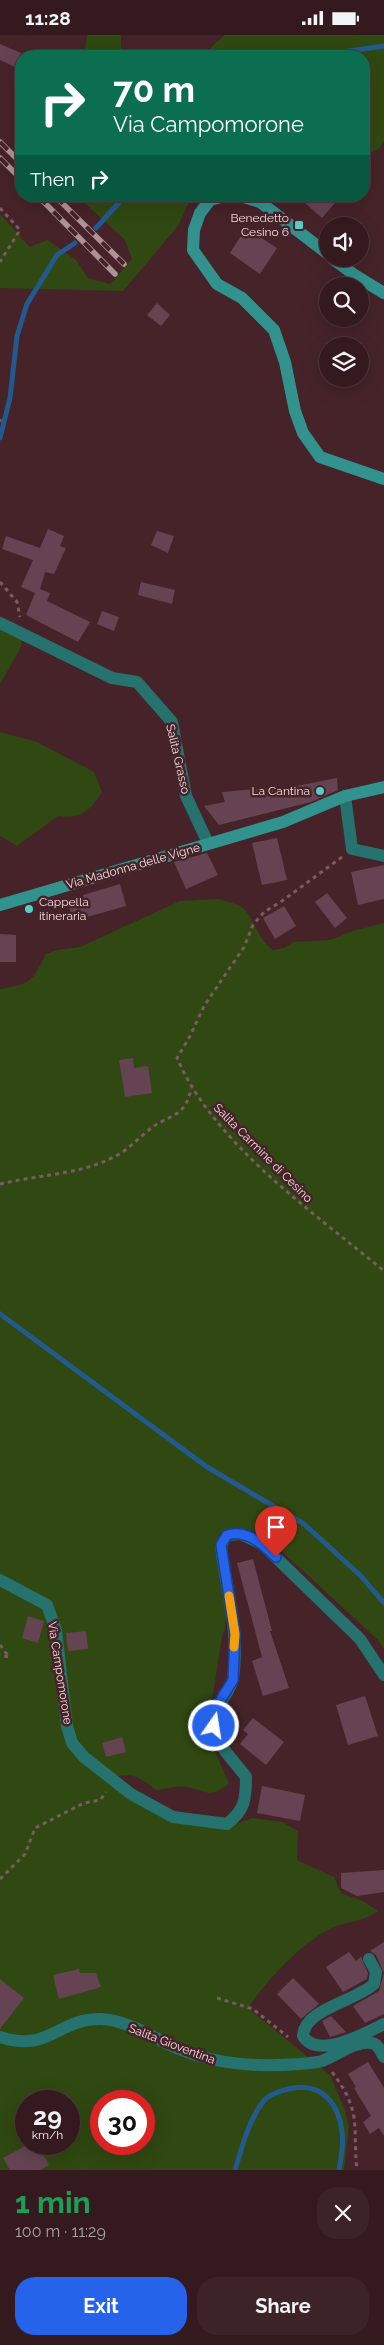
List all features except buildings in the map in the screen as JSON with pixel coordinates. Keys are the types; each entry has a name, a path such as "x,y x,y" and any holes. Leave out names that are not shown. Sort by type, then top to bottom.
{"street":[{"path":"208,202 200,213 194,230 193,250 217,284 242,298 274,330 303,433 320,457 384,479"},
{"path":"260,202 319,247"},
{"path":"344,267 384,293"},
{"name":"Salita Grasso","path":"0,623 112,678 137,682 172,722 186,796 208,843"},
{"name":"Via Madonna delle Vigne","path":"0,905 283,822 345,796 384,787"},
{"path":"345,796 352,849 384,856"},
{"name":"Via Campomorone","path":"0,1580 47,1605 56,1630 67,1727 72,1743 84,1757 131,1794 174,1817 228,1824 240,1814 246,1791 246,1777 222,1747 214,1726 215,1709 233,1680 235,1634 221,1545 227,1535 241,1534 262,1544 360,1639 384,1675"},
{"path":"369,1959 376,1972 374,1984 311,2018 303,2029 303,2036 310,2044 326,2047 384,2024"},
{"name":"Salita Gioventina","path":"0,2037 14,2042 31,2043 42,2040 76,2022 102,2019 145,2032 179,2049 225,2063 319,2062 361,2044 371,2043 376,2045 384,2057"}],"path":[{"path":"0,208 20,230 0,262"},
{"path":"0,582 17,603 20,621"},
{"name":"Salita Carmine di Cesino","path":"352,849 282,901 264,912 253,925 244,947 204,1006 190,1037 177,1058 191,1087 214,1119 294,1200 384,1271"},
{"path":"0,1185 61,1174 90,1166 121,1153 155,1126 174,1116 188,1103 191,1087"},
{"path":"0,1645 9,1657 0,1655"},
{"path":"0,1879 25,1854 36,1828 84,1803 100,1800 115,1782"},
{"path":"217,1997 253,2009"},
{"path":"344,2087 352,2104 356,2126 357,2170"}],"green space":[{"path":"87,35 121,35 121,50 85,50"},
{"path":"225,35 384,35 384,141 380,148 370,153 370,50 209,50"},
{"path":"83,202 190,202 178,226 123,291 0,288 0,214 30,247 47,240 76,260 88,278 110,284 132,259 125,240"},
{"path":"0,626 24,635 19,651 0,684"},
{"path":"0,732 37,742 94,772 102,792 89,809 79,815 58,816 17,846 0,836"},
{"path":"218,899 240,906 249,914 262,939 273,950 284,948 294,942 330,940 353,931 384,923 384,1649 377,1639 265,1536 242,1529 219,1534 219,1560 226,1612 207,1732 229,1784 217,1791 208,1793 188,1787 156,1790 138,1778 128,1775 107,1778 161,1808 233,1825 252,1818 282,1822 298,1831 297,1860 334,1877 341,1893 363,1901 378,1911 365,1918 328,1930 306,1944 264,1987 248,2008 330,2075 345,2110 349,2126 344,2170 0,2170 0,989 19,985 29,980 37,971 46,954 57,950 80,947 180,901"}],"waterway":[{"path":"356,50 384,46"},
{"path":"96,228 120,202"},
{"path":"0,438 10,398 17,336 27,304 57,255 75,243"},
{"path":"0,1314 207,1467 304,1524 361,1576 384,1603"},
{"path":"235,2170 249,2127 262,2103 276,2093 303,2087 320,2092 333,2104 337,2113 343,2137 339,2170"}],"railway":[{"path":"0,142 15,157"},
{"path":"0,158 15,173"},
{"path":"44,202 115,274"},
{"path":"61,202 124,264"}],"slow traffic":[{"path":"229,1596 235,1634 234,1647"}],"place":[{"name":"Benedetto Cesino 6","path":"299,225"},
{"name":"La Cantina","path":"320,791"},
{"name":"Cappella itineraria","path":"29,909"}],"route":[{"path":"214,1726 215,1709 233,1680 235,1634 221,1545 227,1535 241,1534 249,1536 262,1544 276,1557"}]}
